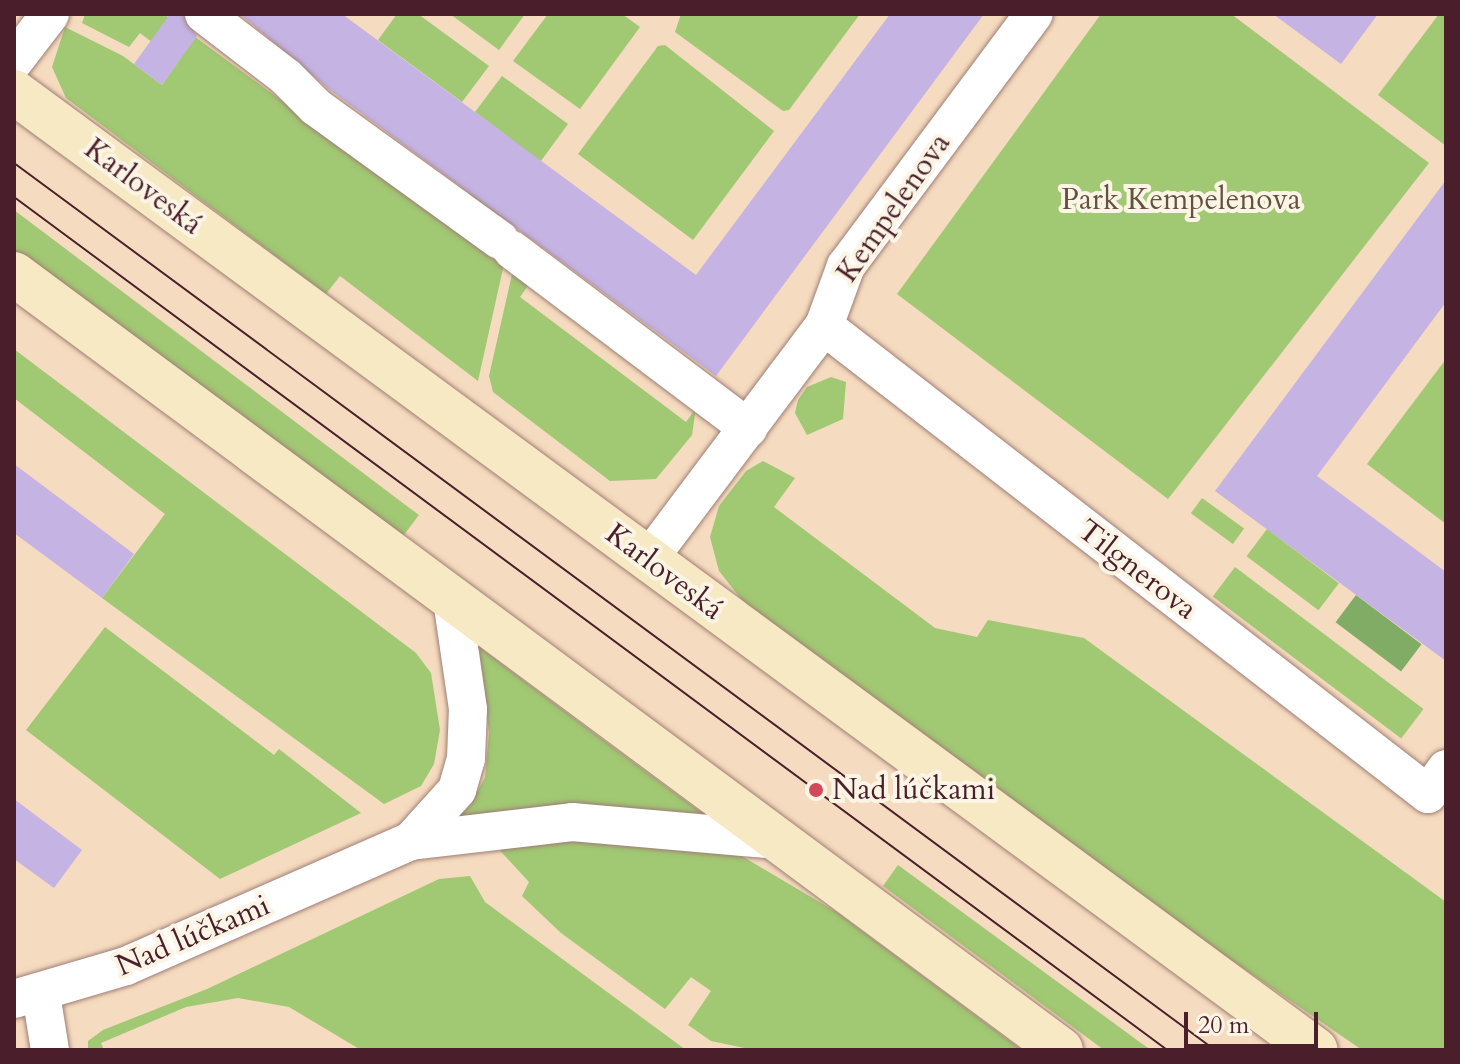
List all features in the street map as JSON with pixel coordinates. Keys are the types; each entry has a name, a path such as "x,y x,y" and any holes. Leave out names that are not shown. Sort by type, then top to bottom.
{"main road":[{"name":"Karloveská","path":"14,92 1316,1050"},
{"path":"14,274 1061,1050"}],"street":[{"path":"14,61 50,14"},
{"path":"204,14 286,77 316,107 506,245 748,428"},
{"name":"Kempelenova","path":"648,560 824,326 846,266 1034,14"},
{"name":"Tilgnerova","path":"824,326 1428,794 1446,769"},
{"name":"Nad lúčkami","path":"411,841 457,790 466,758 468,709 452,599"},
{"name":"Nad lúčkami","path":"28,996 126,966 411,841 572,822 779,840"},
{"path":"28,996 50,1050"}],"green space":[{"path":"85,14 164,14 504,264 478,381 340,276 326,294 66,98 52,67 65,27 123,56 162,85 178,62 140,33 129,47 82,23"},
{"path":"397,14 418,14 489,66 462,102 378,40"},
{"path":"450,14 525,14 499,50"},
{"path":"548,14 622,14 640,27 580,109 513,61"},
{"path":"681,14 860,14 789,110 783,111 675,32"},
{"name":"Park Kempelenova","path":"1101,14 1231,14 1429,163 1168,499 897,294"},
{"path":"1439,14 1446,14 1446,146 1378,95"},
{"path":"665,45 774,131 693,240 578,154 658,46"},
{"path":"502,76 568,124 500,217 469,194 510,138 475,112"},
{"path":"14,210 419,515 398,542 14,253"},
{"path":"513,270 530,283 520,297 686,422 696,408 692,435 656,479 610,481 493,392 489,376"},
{"path":"14,349 416,653 431,673 440,730 434,764 421,786 384,804 102,598 165,514 14,398"},
{"path":"1446,359 1446,524 1367,464"},
{"path":"831,377 846,382 843,419 807,435 795,413 798,400 807,387"},
{"path":"763,461 795,478 774,507 935,628 977,637 988,620 1084,638 1446,902 1446,1050 1362,1050 1224,955 742,600 719,571 710,537 719,506 746,471"},
{"path":"1202,498 1244,529 1233,544 1191,513"},
{"path":"1267,529 1339,583 1318,610 1247,556"},
{"path":"1235,567 1423,709 1401,739 1213,597"},
{"path":"1356,595 1421,644 1401,672 1336,622"},
{"path":"105,627 274,755 279,749 361,813 220,879 26,730"},
{"path":"479,647 702,813 453,822 470,806 485,777 489,733"},
{"path":"559,839 740,855 838,913 1022,1050 754,1050 711,1041 688,1025 711,991 691,977 665,1009 561,933 522,896 529,882 493,843"},
{"path":"898,865 1151,1050 1104,1050 883,886"},
{"path":"470,876 485,902 686,1050 361,1050 289,1007 238,998 186,1007 101,1043 104,1050 88,1050 88,1041 103,1030 207,989 439,879"}],"building":[{"path":"170,14 182,14 197,36 162,85 134,64"},
{"path":"240,14 342,14 696,275 890,14 984,14 716,376 330,90"},
{"path":"1273,14 1378,14 1341,64"},
{"path":"1446,180 1446,302 1317,476 1446,572 1446,661 1215,491"},
{"path":"14,464 134,554 102,598 14,533"},
{"path":"14,799 82,850 54,888 14,859"}],"tram line":[{"path":"14,163 1215,1050"},
{"path":"14,197 1167,1050"}],"place":[{"name":"Nad lúčkami","path":"816,790"}]}
